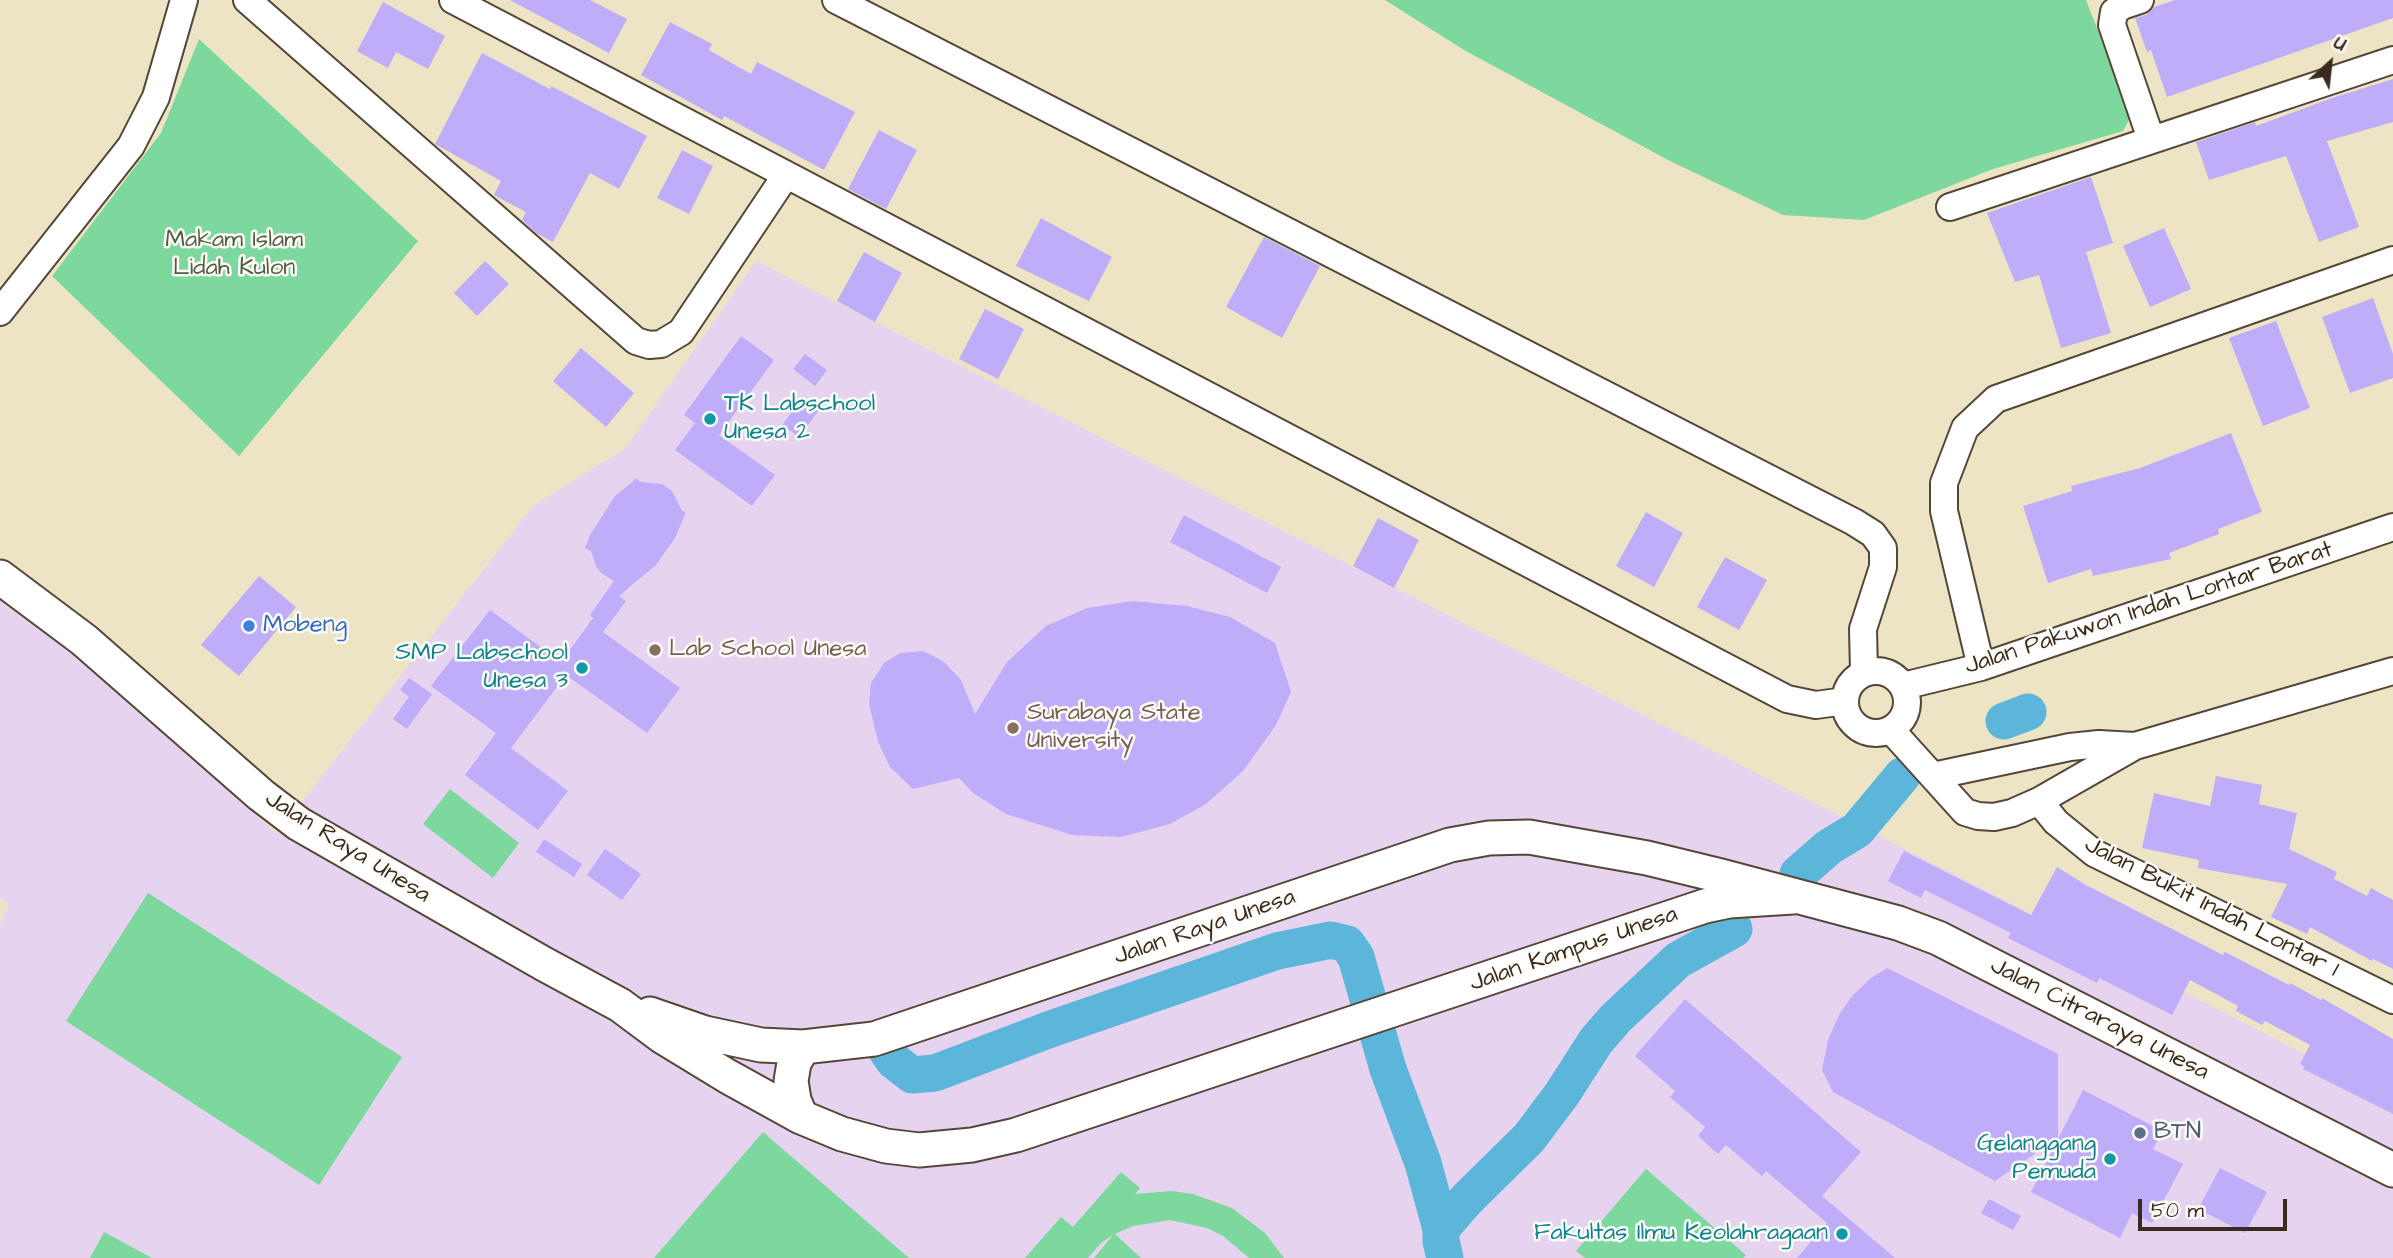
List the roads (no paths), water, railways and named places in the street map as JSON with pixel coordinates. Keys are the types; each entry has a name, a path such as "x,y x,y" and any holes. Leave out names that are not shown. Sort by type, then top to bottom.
{"main road":[{"name":"Jalan Raya Unesa","path":"0,577 84,640 261,796 299,824 620,1005 692,1056 801,1117 842,1134 886,1146 919,1150 972,1145 1029,1131 1372,1018"},
{"name":"Jalan Raya Unesa","path":"620,1005 732,1040 761,1045 803,1047 874,1039 1450,845 1489,838 1529,837 1647,858 1793,897"},
{"path":"1647,858 1666,876 1670,888 1669,902 1664,914 1655,923"},
{"name":"Jalan Kampus Unesa","path":"1372,1018 1704,905 1793,897"},
{"name":"Jalan Citraraya Unesa","path":"1793,897 1898,923 1938,938 2393,1170"},
{"path":"801,1117 794,1100 791,1081 794,1063 803,1047"}],"street":[{"path":"0,312 131,146 156,97 184,0"},
{"path":"247,0 636,341 649,345 661,344 681,332 786,175"},
{"path":"453,0 1787,699 1816,705 1845,701"},
{"path":"836,0 1873,534 1883,548 1882,567 1863,629 1864,673"},
{"path":"2140,0 2114,12 2112,25 2151,139"},
{"path":"1950,207 2393,60"},
{"path":"1981,667 1944,511 1944,483 1965,428 1996,399 2393,260"},
{"name":"Jalan Pakuwon Indah Lontar Barat","path":"1903,686 1981,667 2393,527"},
{"path":"1891,730 1965,812 1994,817 2039,801 2135,746 2393,671"},
{"path":"1886,672 1903,686 1907,697 1906,712 1899,724 1891,730 1873,733 1864,730 1850,719 1845,701 1850,684 1864,673 1886,672"},
{"path":"1933,776 2070,747 2099,744 2135,746"},
{"name":"Jalan Bukit Indah Lontar 1","path":"2039,801 2056,822 2094,853 2393,1000"}],"waterway":[{"path":"2004,721 2028,712"},
{"path":"1798,874 1829,847 1857,830 1902,776"},
{"path":"1445,1258 1441,1229 1467,1199 1529,1138 1562,1094 1596,1041 1616,1018 1678,960 1734,929"},
{"path":"883,1045 894,1061 912,1075 935,1073 1048,1030 1277,951 1331,940 1347,944 1356,957 1388,1069 1423,1163 1441,1229"}],"place":[{"name":"TK Labschool Unesa 2","path":"710,419"},
{"name":"Mobeng","path":"249,626"},
{"name":"Lab School Unesa","path":"655,650"},
{"name":"SMP Labschool Unesa 3","path":"582,668"},
{"name":"Surabaya State University","path":"1013,728"},
{"name":"BTN","path":"2140,1133"},
{"name":"Gelanggang Pemuda","path":"2110,1159"},
{"name":"Fakultas Ilmu Keolahragaan","path":"1842,1234"}],"park label":[{"name":"Makam Islam Lidah Kulon","path":"234,255"}]}
